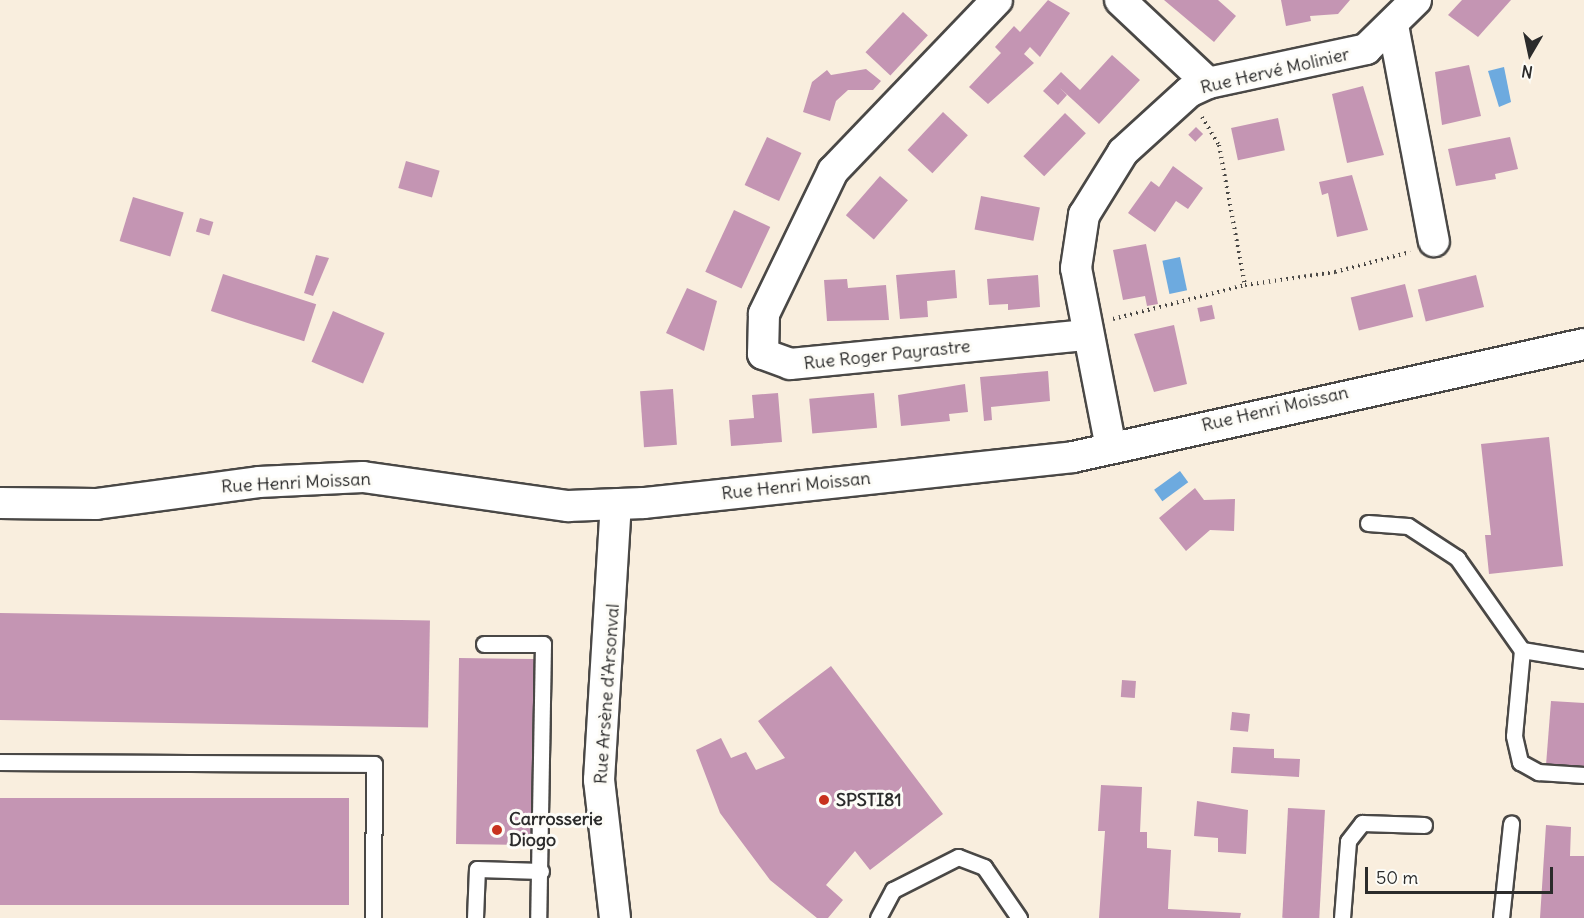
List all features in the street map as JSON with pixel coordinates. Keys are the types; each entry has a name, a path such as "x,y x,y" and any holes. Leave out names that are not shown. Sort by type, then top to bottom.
{"street":[{"name":"Rue Roger Payrastre","path":"998,0 833,171 764,314 763,354 790,364 1087,330"},
{"path":"1120,0 1198,88"},
{"name":"Rue Hervé Molinier","path":"1111,448 1076,267 1084,215 1123,152 1198,88 1366,49 1416,0"},
{"path":"1393,25 1434,241"},
{"name":"Rue Henri Moissan","path":"0,503 96,504 259,482 363,477 568,506 616,505 1073,457 1584,344"},
{"name":"Rue Arsène d'Arsonval","path":"615,918 599,780 616,505"}],"lane":[{"path":"1368,523 1408,526 1457,558 1522,650 1514,736 1520,762 1538,772 1584,775"},
{"path":"484,644 543,645 541,871 538,918"},
{"path":"1522,650 1584,660"},
{"path":"0,762 374,764 373,918"},
{"path":"1342,918 1348,841 1362,823 1424,825"},
{"path":"1501,918 1510,824"},
{"path":"878,918 892,890 958,856 984,867 1018,918"},
{"path":"475,918 477,869 541,871"}],"path":[{"path":"1198,88 1219,146 1245,285"},
{"path":"1087,330 1245,285 1335,272 1404,255 1434,241"}],"water":[{"path":"1504,67 1511,102 1499,107 1488,71"},
{"path":"1180,257 1187,290 1169,294 1162,261"},
{"path":"1180,471 1188,482 1162,501 1154,490"}],"building":[{"path":"1048,0 1070,13 1040,57 1030,47 1024,54 1034,63 988,104 969,87 1001,53 995,47 1014,26 1020,32"},
{"path":"1164,0 1218,0 1236,16 1214,42"},
{"path":"1281,0 1350,0 1338,14 1310,16 1311,21 1286,26"},
{"path":"1462,0 1511,0 1478,37 1448,15"},
{"path":"903,12 928,35 890,75 865,52"},
{"path":"1112,55 1140,80 1099,124 1060,88 1067,95 1058,105 1043,91 1061,72 1080,90"},
{"path":"1469,65 1481,116 1442,125 1435,72"},
{"path":"866,69 881,81 873,90 848,90 836,101 830,121 803,112 812,82 827,70 831,75"},
{"path":"1363,86 1384,155 1347,163 1332,94"},
{"path":"943,112 968,135 932,173 908,150"},
{"path":"1065,113 1086,133 1044,176 1023,156"},
{"path":"1278,118 1285,150 1238,160 1231,128"},
{"path":"1196,127 1203,134 1195,142 1188,135"},
{"path":"767,137 801,153 779,201 745,185"},
{"path":"1510,137 1518,169 1495,174 1496,179 1456,186 1448,149"},
{"path":"406,161 440,171 432,198 398,188"},
{"path":"1173,166 1203,188 1188,209 1176,201 1155,232 1128,213 1151,181 1159,187"},
{"path":"1352,175 1368,230 1337,237 1328,193 1322,195 1319,182"},
{"path":"880,176 908,200 874,240 846,215"},
{"path":"981,196 1040,207 1033,241 975,229"},
{"path":"133,197 184,212 170,256 120,241"},
{"path":"734,210 770,227 742,289 705,272"},
{"path":"200,218 213,222 209,235 196,231"},
{"path":"1146,244 1158,304 1147,306 1145,296 1123,300 1113,250"},
{"path":"316,255 329,258 313,296 304,293"},
{"path":"955,270 957,298 927,301 928,317 900,319 896,275"},
{"path":"223,274 316,304 304,341 211,311"},
{"path":"1038,275 1040,307 1008,310 1008,304 989,305 987,279"},
{"path":"1476,275 1484,307 1426,322 1418,290"},
{"path":"847,279 848,288 886,285 889,320 827,321 824,280"},
{"path":"1405,284 1413,317 1359,331 1351,298"},
{"path":"687,288 717,301 704,351 666,333"},
{"path":"1212,305 1215,319 1200,322 1197,308"},
{"path":"333,311 385,333 363,384 312,362"},
{"path":"1174,325 1187,384 1154,392 1134,334"},
{"path":"1048,371 1050,401 991,407 992,420 984,421 980,377"},
{"path":"965,384 968,412 949,414 950,421 901,426 898,395"},
{"path":"673,389 677,445 644,447 640,391"},
{"path":"778,393 782,442 731,446 729,420 754,418 752,395"},
{"path":"874,393 877,428 812,434 809,399"},
{"path":"1549,437 1563,566 1489,574 1485,535 1491,535 1481,444"},
{"path":"1195,488 1204,500 1235,499 1234,531 1210,530 1186,551 1159,518"},
{"path":"0,613 430,621 428,727 0,720"},
{"path":"459,658 534,659 531,813 539,813 539,832 531,832 531,845 456,844"},
{"name":"SPSTI81","path":"831,666 943,814 870,870 855,851 826,885 843,900 828,918 817,918 770,880 720,813 696,750 721,738 731,758 746,752 756,770 785,758 758,721"},
{"path":"1122,680 1136,681 1135,698 1121,697"},
{"path":"1551,701 1584,703 1584,768 1546,765"},
{"path":"1232,712 1250,714 1248,732 1230,730"},
{"path":"1233,747 1274,749 1274,758 1300,759 1299,777 1231,773"},
{"path":"1101,785 1142,787 1140,832 1147,832 1147,848 1171,850 1168,909 1241,913 1240,918 1099,918 1105,831 1098,831"},
{"path":"0,798 349,798 349,905 0,905"},
{"path":"1197,801 1248,810 1246,854 1218,852 1218,838 1194,836"},
{"path":"1288,808 1325,810 1319,918 1282,918"},
{"path":"1546,825 1571,827 1570,856 1584,856 1584,918 1540,918"}],"place":[{"name":"SPSTI81","path":"824,800"},
{"name":"Carrosserie Diogo","path":"497,830"}]}
